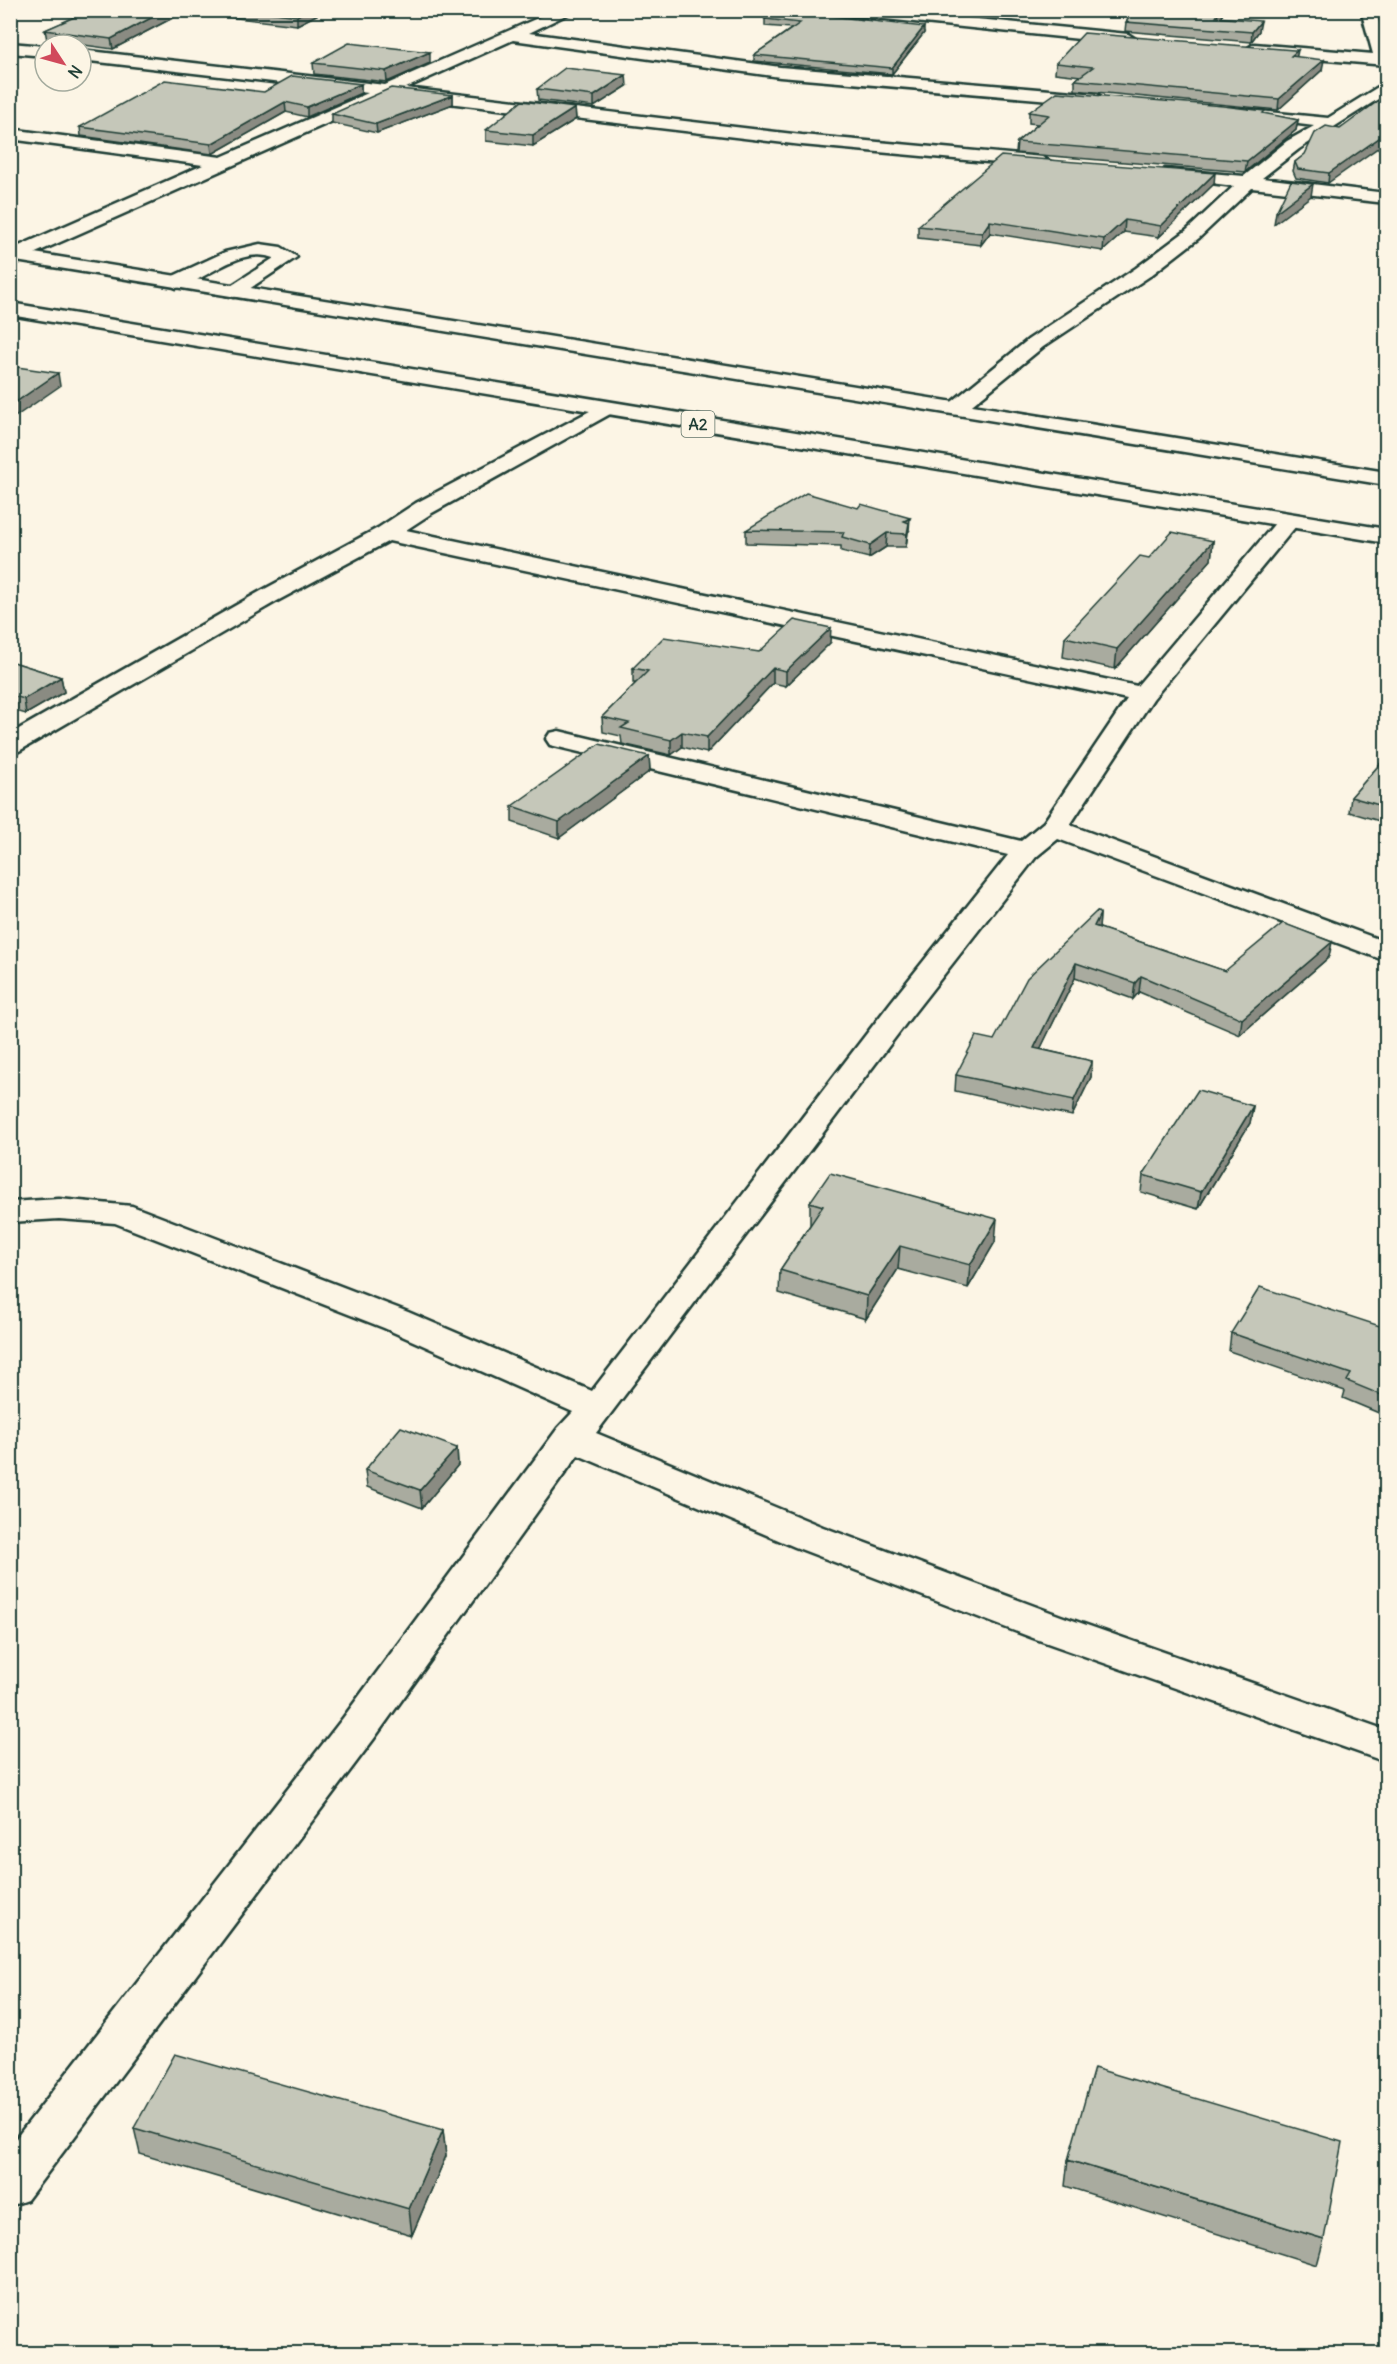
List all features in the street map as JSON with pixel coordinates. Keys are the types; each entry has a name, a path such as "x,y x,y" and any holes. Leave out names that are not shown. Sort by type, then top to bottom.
{"main road":[{"path":"13,255 569,10"},
{"path":"837,10 1144,40"},
{"path":"1239,48 1384,60 1368,10"},
{"path":"1073,34 1081,18"},
{"path":"508,35 780,72 1108,100"},
{"path":"10,48 33,50"},
{"path":"93,56 388,89 899,151 1055,163"},
{"path":"956,409 1036,343 1143,272 1194,234 1261,170 1293,145 1386,87"},
{"path":"1222,110 1331,123"},
{"path":"10,134 224,162"},
{"path":"1148,171 1252,180 1386,198"},
{"path":"176,282 247,250 262,249 288,257 233,291"},
{"path":"13,255 1386,479"},
{"name":"A2","path":"10,309 605,409 1386,536"},
{"path":"10,745 386,533 424,508 605,409"},
{"path":"10,2184 358,1729 571,1437 598,1408 902,1008 1026,851 1054,828 1143,695 1290,520"},
{"path":"386,533 1143,695"},
{"path":"559,739 1026,851"},
{"path":"1054,828 1386,952"},
{"path":"10,1212 59,1209 120,1213 396,1320 598,1408"},
{"path":"571,1437 809,1537 885,1566 1059,1631 1386,1746"}],"building":[{"path":"90,10 166,10 111,39 93,37 93,33 45,30"},
{"path":"254,10 307,10 297,16"},
{"path":"775,10 829,10 822,15 924,27 892,68 754,55 800,23 765,19"},
{"path":"1135,10 1221,10 1216,17 1261,21 1252,32 1126,22"},
{"path":"1084,33 1298,50 1291,56 1324,60 1279,99 1075,80 1093,67 1056,63"},
{"path":"349,43 430,52 386,71 313,63"},
{"path":"565,68 626,75 594,96 537,89"},
{"path":"292,76 361,84 307,107 285,102 211,144 80,127 165,80 264,92"},
{"path":"391,88 453,95 376,124 332,114"},
{"path":"1057,92 1223,106 1265,111 1263,113 1298,120 1247,161 1017,142 1049,115 1029,112"},
{"path":"522,101 575,108 533,135 486,130"},
{"path":"1378,101 1386,101 1386,133 1329,173 1298,169 1295,162 1305,154 1315,133 1326,126 1340,129"},
{"path":"1001,156 1215,173 1161,226 1125,220 1104,239 990,221 982,233 918,226"},
{"path":"1291,181 1313,184 1276,212"},
{"path":"10,366 58,373 10,406"},
{"path":"806,493 858,508 861,504 910,518 904,521 909,523 907,534 887,533 870,545 842,537 844,532 746,530"},
{"path":"1172,532 1213,541 1117,649 1065,637 1140,556 1149,558"},
{"path":"794,620 831,628 786,671 773,668 707,737 682,732 671,740 621,728 629,723 602,717 648,671 633,668 664,637 759,652"},
{"path":"10,661 61,677 24,699 14,696 10,698"},
{"path":"599,744 649,756 559,822 512,806"},
{"path":"1386,757 1386,807 1351,797"},
{"path":"1097,911 1100,914 1094,926 1225,971 1283,923 1332,942 1242,1019 1141,976 1135,983 1076,963 1034,1048 1092,1061 1074,1100 956,1075 976,1036 994,1040 1027,978"},
{"path":"1198,1090 1253,1106 1201,1192 1143,1175"},
{"path":"830,1173 997,1219 970,1265 900,1246 867,1296 780,1270 823,1206 810,1202"},
{"path":"1260,1287 1386,1328 1386,1397 1347,1381 1351,1374 1231,1333"},
{"path":"401,1427 457,1448 420,1490 365,1470"},
{"path":"175,2054 443,2130 409,2209 134,2128"},
{"path":"1094,2068 1342,2142 1324,2239 1068,2160"}]}
